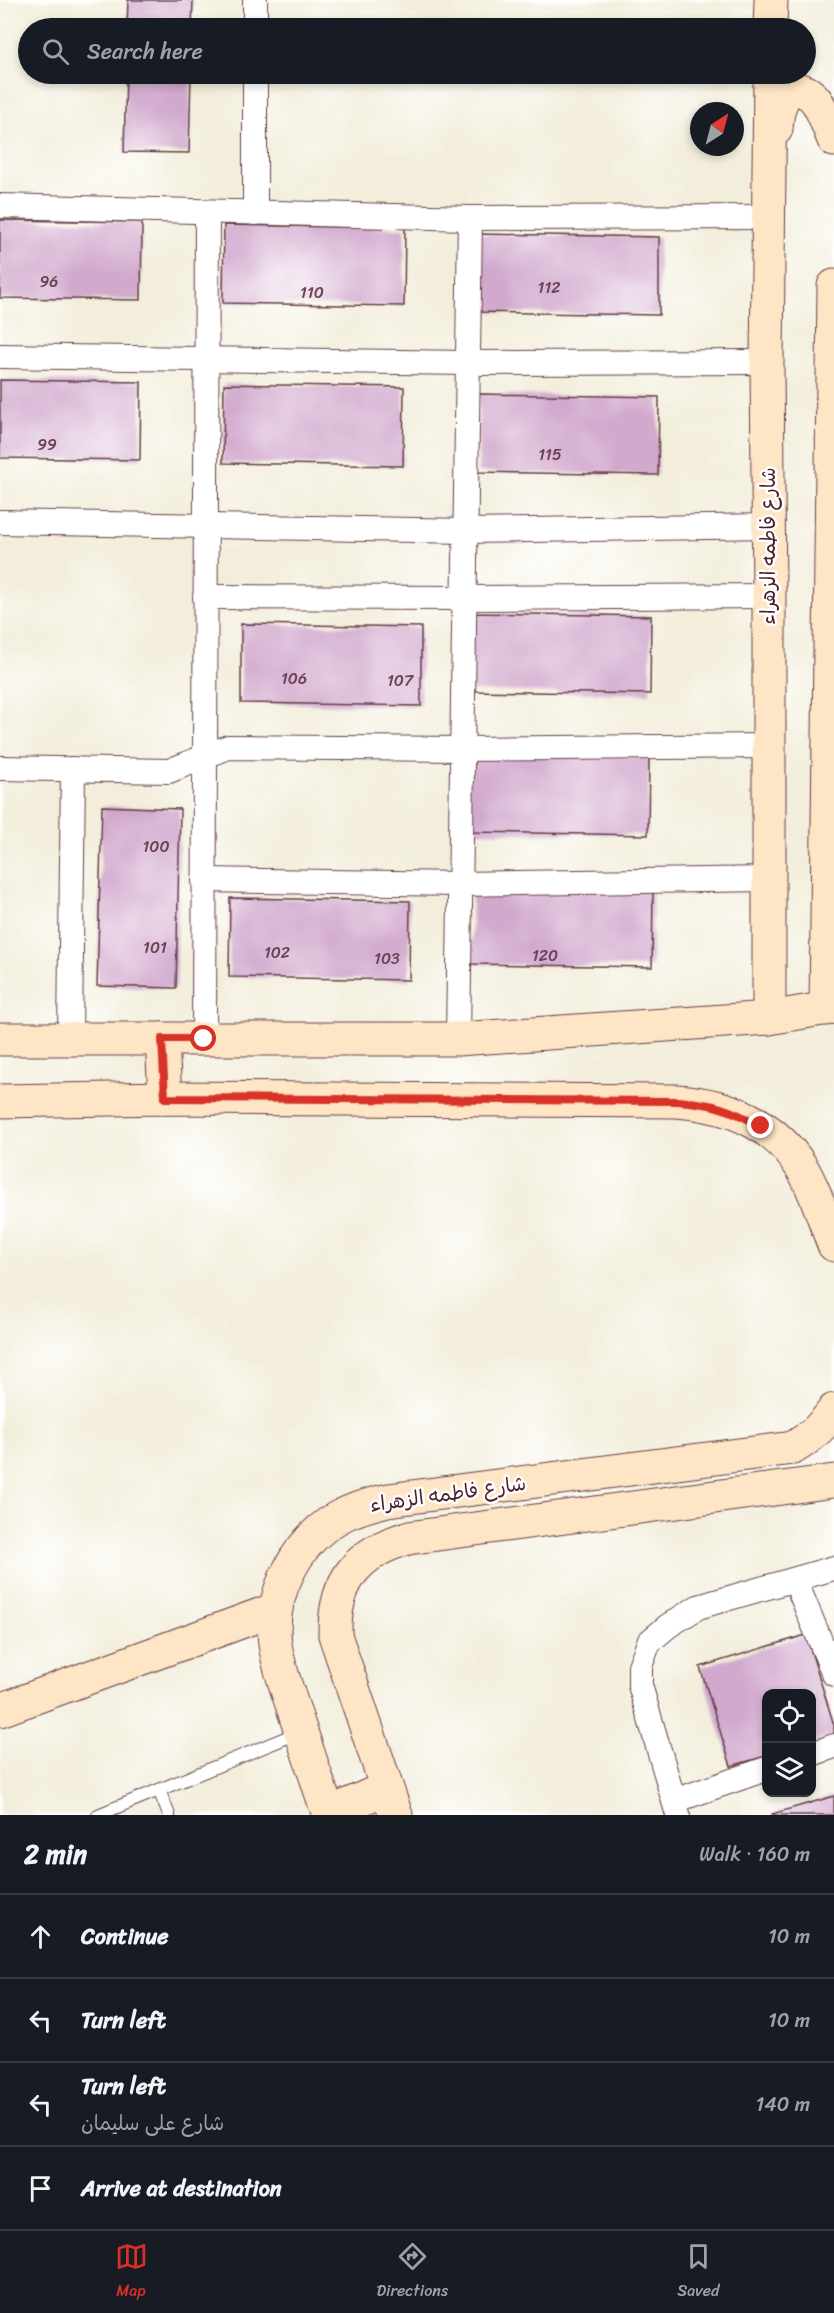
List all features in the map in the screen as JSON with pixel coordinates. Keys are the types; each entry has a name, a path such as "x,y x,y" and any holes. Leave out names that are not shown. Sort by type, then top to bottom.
{"street":[{"path":"255,0 255,18"},
{"path":"770,18 771,0"},
{"path":"255,84 255,213"},
{"name":"شارع فاطمه الزهراء","path":"769,1018 767,362 770,84"},
{"path":"0,206 470,218 768,217 777,114 788,90 800,88 809,91 816,100 834,140"},
{"path":"204,1039 207,212"},
{"path":"458,1039 470,218"},
{"path":"0,1038 458,1039 769,1018 830,1008 834,286"},
{"path":"0,356 468,363 767,362"},
{"path":"0,522 466,531 768,526"},
{"path":"205,597 769,596"},
{"path":"0,768 169,771 228,747 462,749 769,746"},
{"path":"70,1039 72,769"},
{"path":"204,880 460,884 768,879"},
{"path":"162,1039 165,1098"},
{"path":"0,1101 165,1098 706,1103 735,1112 752,1121 784,1145 802,1169 834,1245"},
{"name":"شارع فاطمه الزهراء","path":"328,1814 282,1675 275,1642 276,1609 283,1582 302,1550 314,1536 336,1519 361,1507 388,1500 793,1448 816,1432 834,1410"},
{"name":"شارع فاطمه الزهراء","path":"391,1802 335,1635 334,1613 340,1591 351,1571 367,1556 386,1544 408,1538 834,1481"},
{"path":"762,1771 676,1808 640,1685 640,1666 649,1642 668,1626 698,1607 834,1568"},
{"path":"795,1580 834,1674"},
{"path":"0,1710 276,1609"},
{"path":"816,1753 834,1746"},
{"path":"328,1814 391,1802"}],"lane":[{"path":"98,1815 301,1731"},
{"path":"159,1790 169,1815"}],"building":[{"path":"128,0 193,0 192,18 127,18"},
{"path":"126,84 191,84 189,153 124,152"},
{"path":"0,220 142,222 141,300 0,298"},
{"path":"224,225 405,228 404,306 223,303"},
{"path":"479,234 659,237 659,315 478,312"},
{"path":"0,380 141,382 140,460 0,458"},
{"path":"224,384 404,387 403,466 223,463"},
{"path":"479,394 659,397 658,475 478,472"},
{"path":"471,613 651,616 650,694 470,691"},
{"path":"241,624 421,627 421,706 241,703"},
{"path":"469,754 649,757 648,835 468,832"},
{"path":"102,806 180,809 176,988 97,986"},
{"path":"472,886 653,888 652,967 471,964"},
{"path":"230,898 410,901 409,980 229,977"},
{"path":"806,1635 834,1725 834,1735 816,1741 816,1689 762,1689 762,1757 731,1766 700,1667"},
{"path":"834,1796 834,1815 772,1814"}],"route":[{"path":"204,1039 162,1039 165,1098 677,1101 706,1103 735,1112 761,1126"}]}
